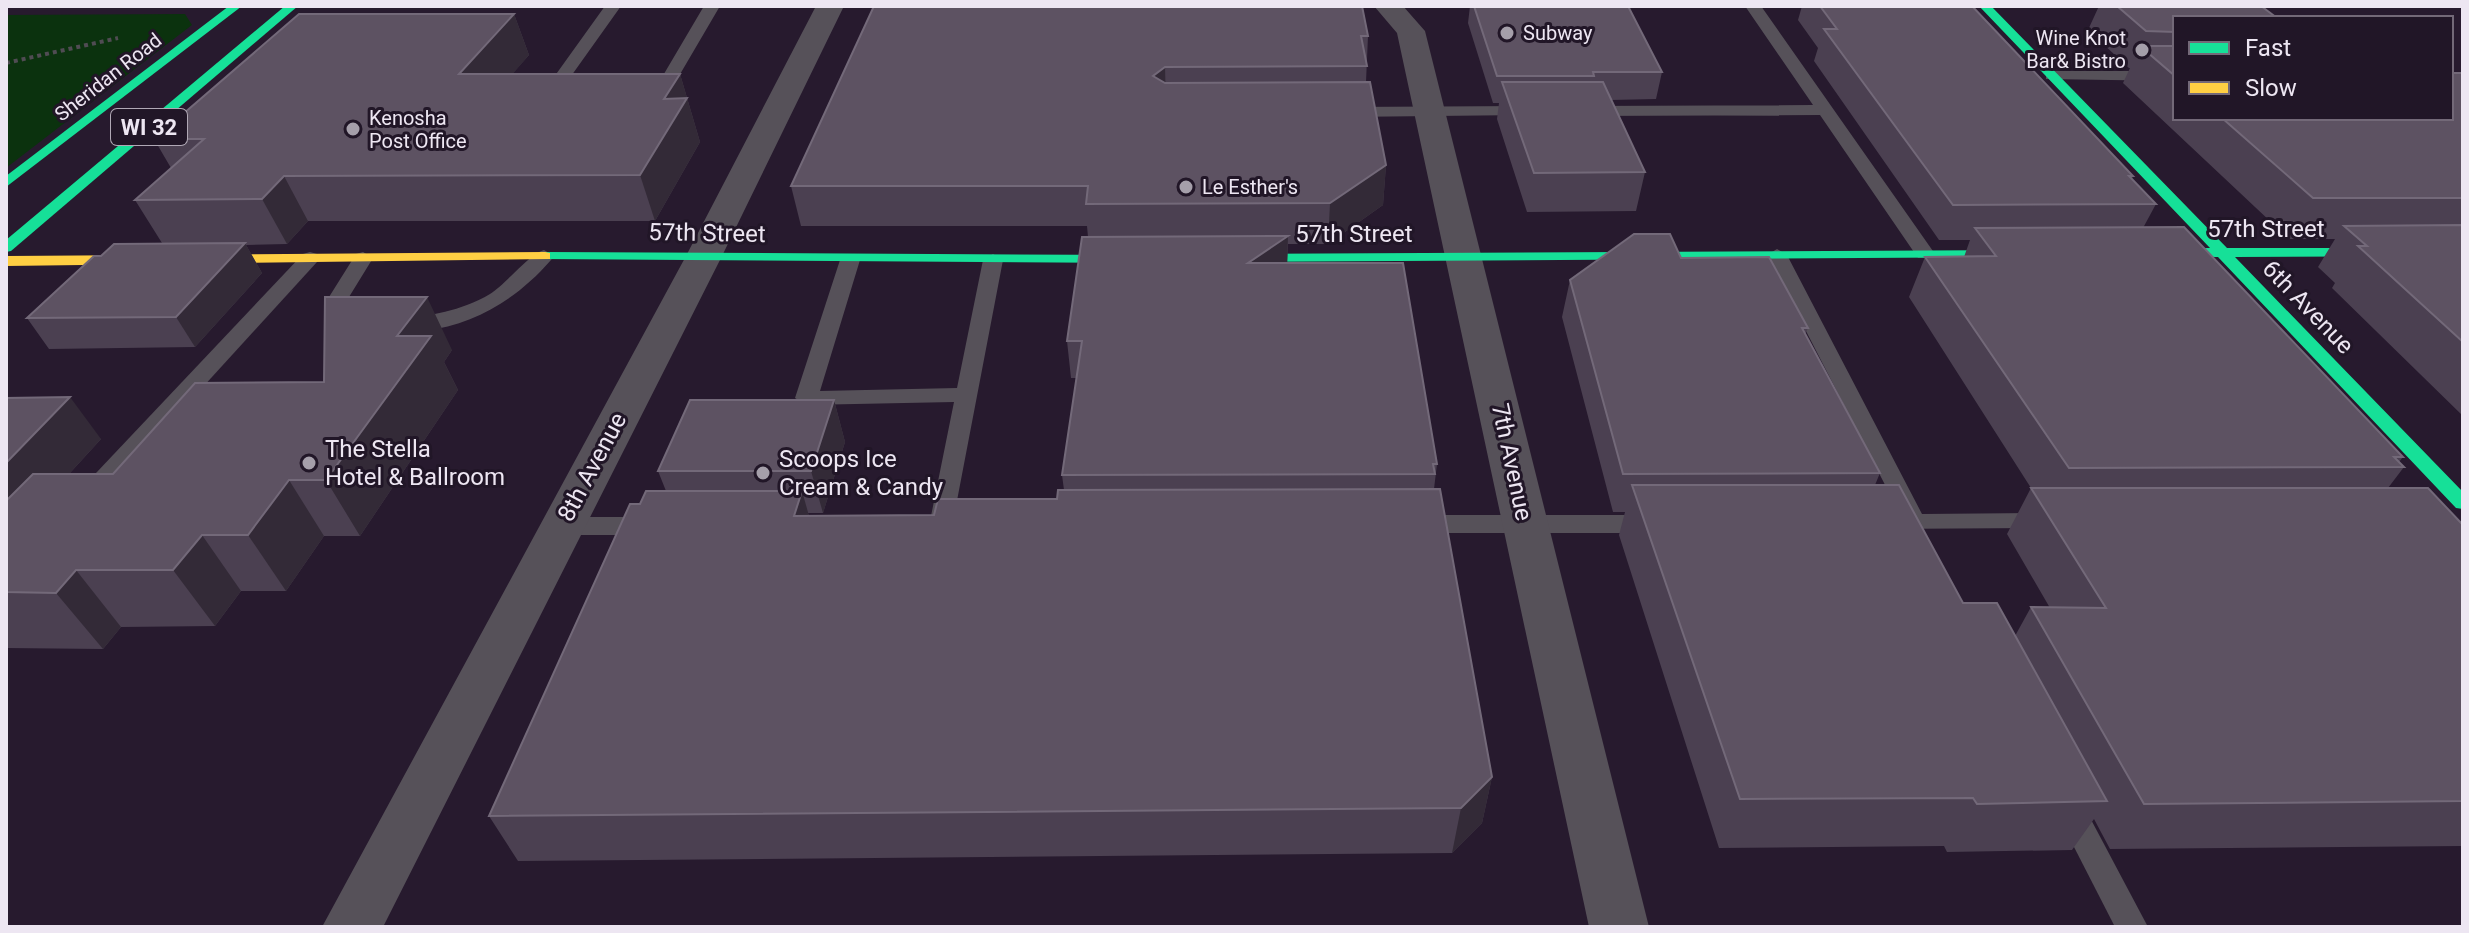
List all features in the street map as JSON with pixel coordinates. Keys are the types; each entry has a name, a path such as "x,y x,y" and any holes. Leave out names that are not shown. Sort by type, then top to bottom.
{"street":[{"name":"Sheridan Road","path":"6,183 236,6"},
{"name":"WI 32","path":"6,248 292,6"},
{"name":"8th Avenue","path":"352,927 704,256 830,6"},
{"name":"7th Avenue","path":"1388,6 1411,31 1468,257 1525,523 1619,927"},
{"name":"6th Avenue","path":"1985,6 2222,253 2458,515"},
{"name":"57th Street","path":"2129,253 2463,252"},
{"name":"57th Street","path":"1216,258 2035,254"},
{"name":"57th Street","path":"6,261 544,256 850,260 1152,259"}],"lane":[{"path":"583,90 552,91 613,6"},
{"path":"631,90 663,89 712,6"},
{"path":"1753,6 1925,254"},
{"path":"2052,76 2173,76"},
{"path":"1321,112 1826,110"},
{"path":"1777,255 1931,550"},
{"path":"363,258 339,297 343,313 359,324 378,328 457,319 492,304 524,280 544,256"},
{"path":"71,516 310,258"},
{"path":"850,260 806,398 967,395"},
{"path":"942,526 993,260"},
{"path":"1870,523 2073,522"},
{"path":"1388,524 1671,524"},
{"path":"560,526 683,526"},
{"path":"912,526 974,526"},
{"path":"2057,786 2132,927"}],"path":[{"path":"6,63 126,37"}],"shaded area":[{"path":"6,6 2463,6 2463,927 6,927"}],"green space":[{"path":"185,14 192,25 6,168 6,15"}],"building":[{"path":"874,6 1362,6 1368,36 1361,36 1367,66 1165,67 1153,76 1165,83 1370,82 1386,165 1330,203 1086,204 1088,186 791,186"},
{"path":"1474,6 1628,6 1662,72 1497,76"},
{"path":"1820,6 1972,6 2156,204 1953,205 1824,29 1837,29"},
{"path":"2117,6 2261,6 2274,16 2173,16 2173,32 2146,31"},
{"name":"Kenosha Post Office","path":"299,14 514,14 459,74 680,74 664,99 687,98 640,175 284,176 262,199 135,200 204,139 154,139"},
{"path":"2140,46 2173,46 2173,74"},
{"path":"2453,73 2463,73 2463,198 2313,198 2224,120 2453,120"},
{"path":"1502,82 1603,82 1645,172 1534,173"},
{"path":"2463,225 2463,342 2358,246 2367,246 2344,226"},
{"path":"2184,227 2403,457 2394,457 2404,467 2069,468 1925,257 1996,256 1975,228"},
{"path":"1634,234 1670,234 1681,258 1769,257 1808,328 1802,328 1880,473 1623,474 1570,280"},
{"path":"1288,236 1248,263 1403,263 1437,464 1433,464 1435,474 1062,475 1082,341 1067,341 1082,237"},
{"path":"245,243 176,317 27,318 94,256 101,256 114,244"},
{"path":"325,297 427,297 397,336 431,336 326,480 289,480 248,535 202,535 173,570 76,570 56,593 6,592 6,501 33,474 113,474 195,383 324,382"},
{"path":"70,397 6,463 6,398"},
{"path":"690,400 834,400 811,471 658,471"},
{"path":"1632,485 1899,485 1963,603 1997,603 2107,801 1977,804 1973,798 1740,799"},
{"path":"2031,488 2428,488 2463,525 2463,801 2144,804 2031,607 2106,608"},
{"path":"1440,489 1492,777 1461,808 489,816 630,504 640,504 646,491 802,491 794,516 934,515 938,499 1057,499 1058,490"}],"traffic: fast":[{"path":"6,183 236,6"},
{"path":"6,248 292,6"},
{"path":"1985,6 2463,503"},
{"path":"2148,253 2463,252"},
{"path":"1228,258 2023,254"},
{"path":"545,256 1139,259"}],"traffic: slow":[{"path":"6,261 545,256"}],"place":[{"name":"Subway","path":"1507,33"},
{"name":"Wine Knot Bar& Bistro","path":"2142,50"},
{"name":"Kenosha Post Office","path":"353,129"},
{"name":"Le Esther's","path":"1186,187"},
{"name":"The Stella Hotel & Ballroom","path":"309,463"},
{"name":"Scoops Ice Cream & Candy","path":"763,473"}]}
